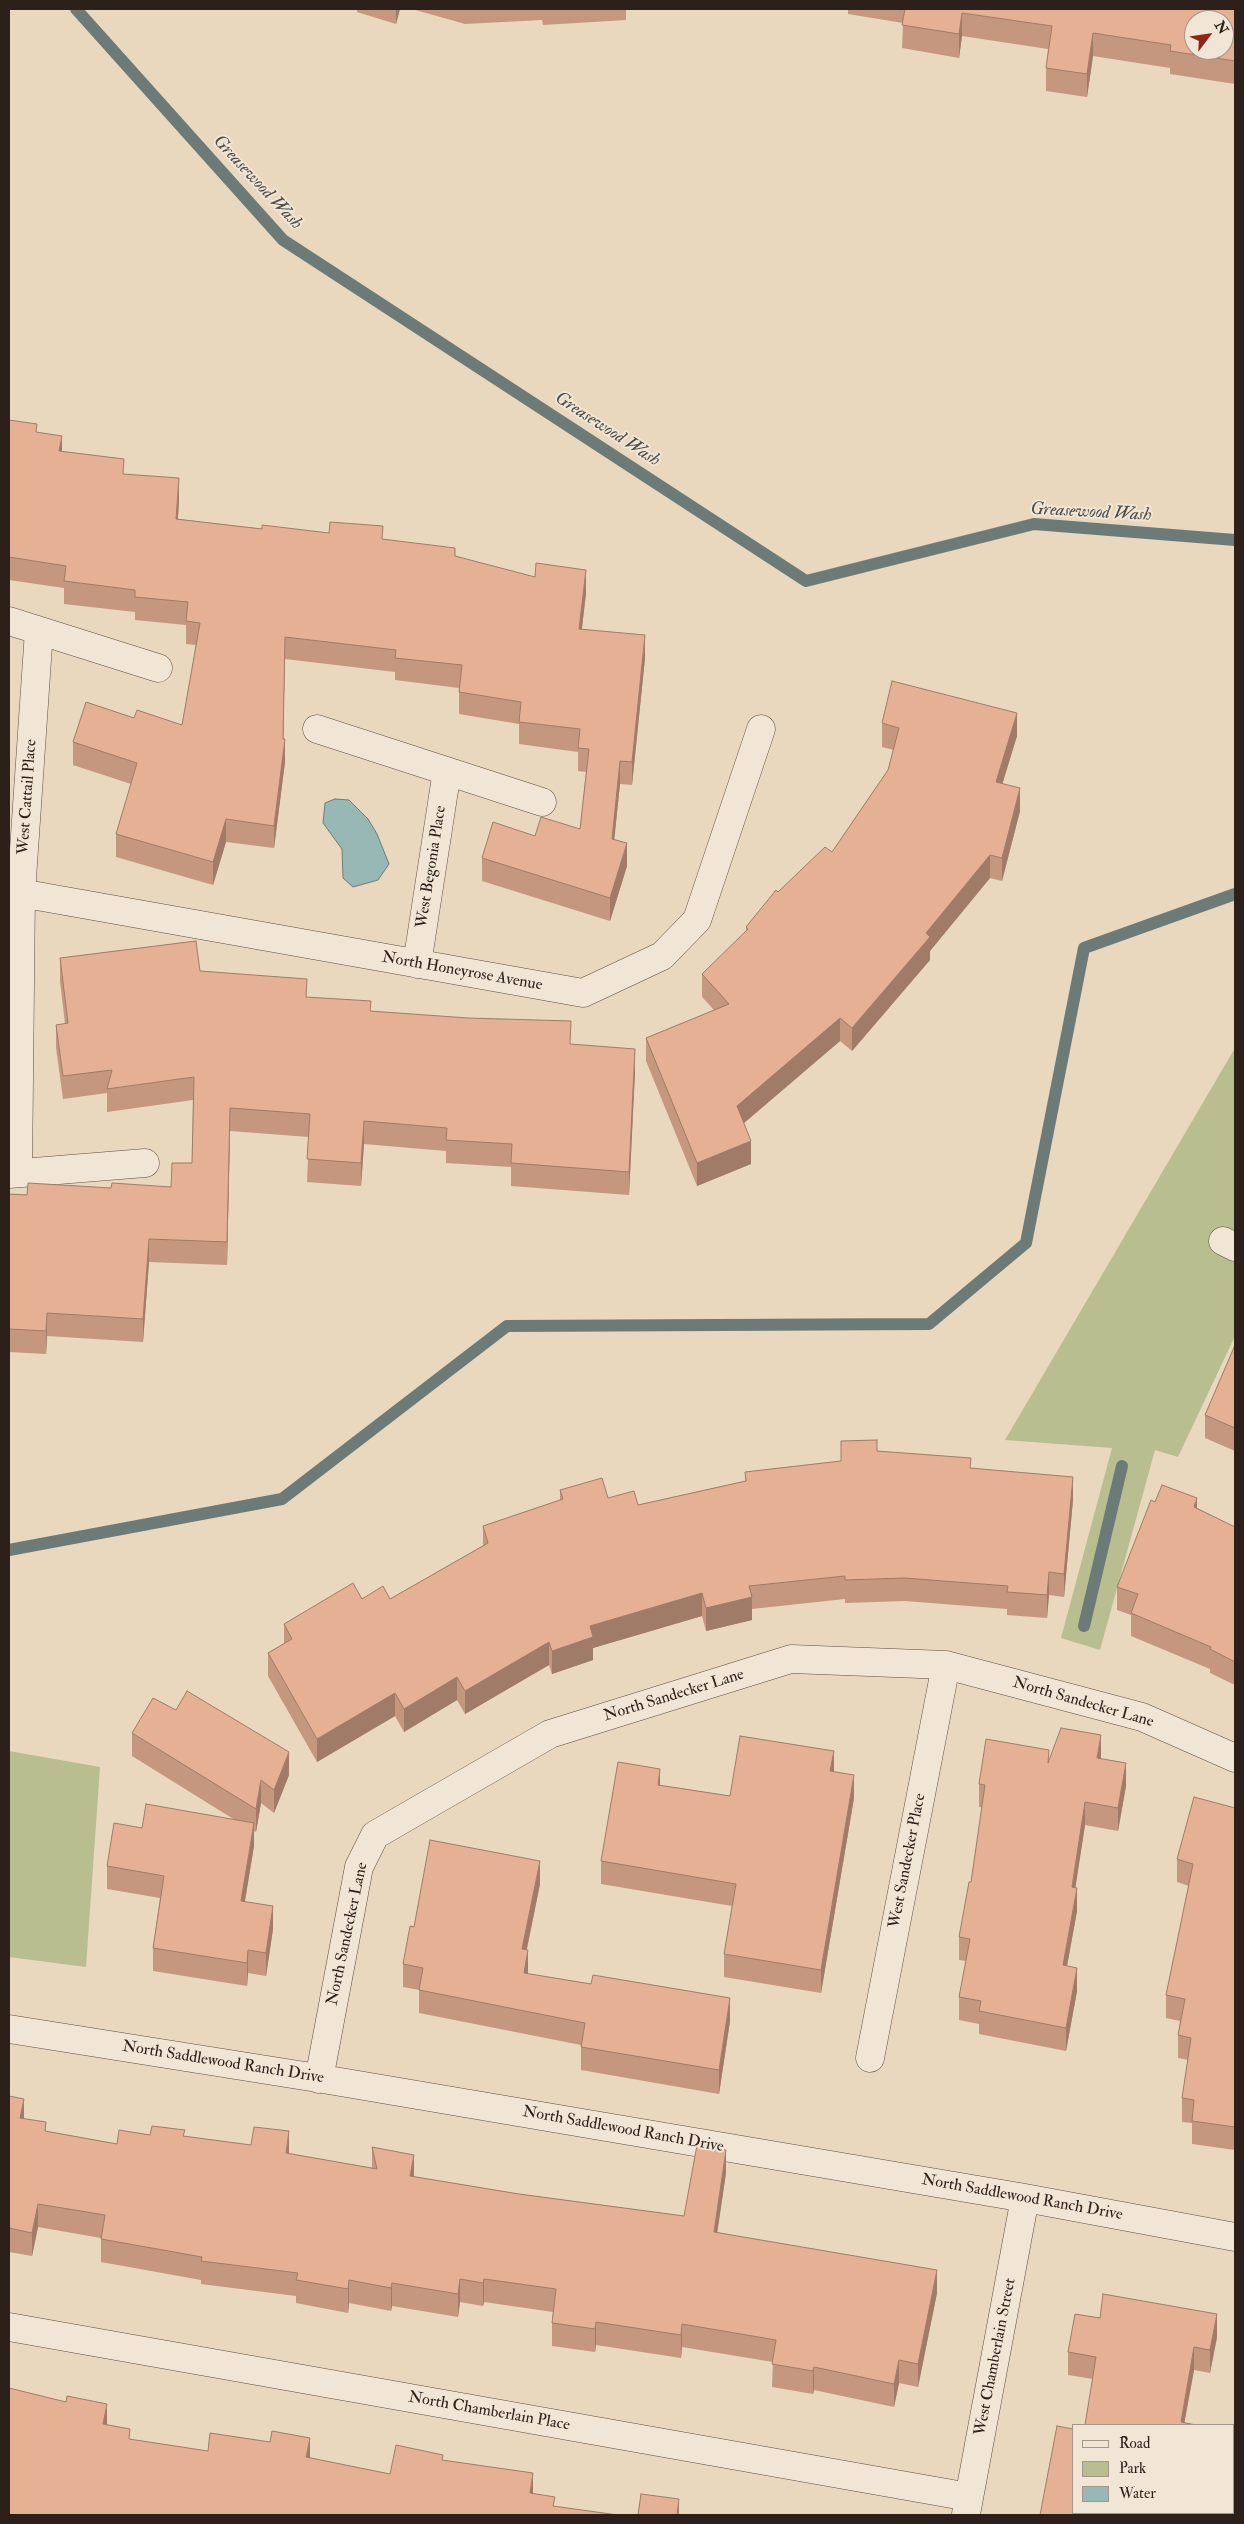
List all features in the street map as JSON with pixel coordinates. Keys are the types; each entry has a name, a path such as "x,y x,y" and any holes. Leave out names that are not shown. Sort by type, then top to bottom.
{"street":[{"path":"9,621 158,668"},
{"name":"West Cattail Place","path":"13,1174 15,892 39,631"},
{"path":"317,729 542,802"},
{"name":"North Honeyrose Avenue","path":"15,892 583,993 662,956 697,920 761,730"},
{"name":"West Begonia Place","path":"417,964 447,771"},
{"path":"13,1174 145,1163"},
{"name":"North Sandecker Lane","path":"319,2079 359,1867 369,1831 550,1734 791,1659 946,1665 1142,1717 1235,1758"},
{"name":"West Sandecker Place","path":"870,2058 946,1665"},
{"name":"North Saddlewood Ranch Drive","path":"9,2029 319,2079 1025,2198 1235,2237"},
{"name":"West Chamberlain Street","path":"968,2506 1025,2198"},
{"name":"North Chamberlain Place","path":"9,2327 968,2506"}],"green space":[{"path":"1235,1048 1235,1336 1178,1457 1155,1450 1100,1650 1061,1638 1112,1448 1005,1440"},
{"path":"9,1751 100,1767 86,1967 9,1957"}],"water":[{"path":"335,799 349,800 368,819 377,834 389,864 378,880 353,887 343,878 342,849 323,823 325,803"}],"building":[{"path":"905,9 1235,9 1235,61 1228,60 1234,60 1234,10 1184,10 1184,53 1170,51 1171,45 1093,33 1087,74 1046,68 1052,26 962,13 959,34 902,25"},
{"path":"9,420 37,424 36,432 62,436 59,451 124,459 123,474 179,478 176,519 262,529 262,525 329,533 330,522 383,526 382,539 455,548 455,556 535,577 536,563 586,570 579,629 645,635 632,762 620,761 612,839 627,843 610,898 482,858 493,822 535,836 541,817 580,829 589,749 578,748 580,729 519,722 521,702 459,692 462,665 395,658 396,650 285,637 283,739 285,739 274,826 226,819 213,862 116,834 137,763 73,742 86,702 134,718 137,710 182,725 200,623 186,621 188,602 135,597 135,590 64,581 66,566 9,557"},
{"path":"892,681 1017,713 996,782 1020,788 1002,858 990,855 926,933 930,937 852,1028 840,1018 737,1106 751,1141 697,1163 646,1038 729,1004 702,974 748,929 746,927 776,890 778,892 825,847 832,852 888,770 899,728 882,723"},
{"path":"196,941 200,971 307,979 306,997 371,1001 370,1011 468,1018 571,1021 570,1044 635,1049 629,1172 511,1163 512,1144 446,1140 447,1128 364,1121 361,1163 307,1159 310,1114 230,1108 227,1242 149,1239 143,1319 47,1313 46,1331 9,1329 9,1194 27,1195 28,1183 111,1188 112,1183 171,1187 172,1163 192,1163 194,1077 107,1089 112,1070 63,1076 56,1025 68,1023 60,958"},
{"path":"1235,1345 1235,1428 1205,1415"},
{"path":"877,1440 877,1451 971,1458 970,1468 1073,1477 1064,1574 1049,1572 1047,1595 1007,1592 1008,1586 905,1578 845,1580 845,1576 749,1586 752,1597 706,1608 702,1593 590,1626 593,1637 552,1651 549,1642 465,1691 457,1677 404,1709 395,1693 317,1739 268,1653 292,1639 284,1624 353,1583 362,1599 383,1586 390,1599 488,1543 483,1526 563,1499 560,1490 602,1478 608,1498 634,1491 638,1505 746,1481 745,1472 841,1461 841,1441"},
{"path":"1162,1485 1197,1498 1194,1507 1235,1527 1235,1662 1210,1649 1211,1647 1131,1613 1138,1594 1117,1587 1151,1500 1155,1502"},
{"path":"187,1691 289,1752 274,1790 261,1780 256,1809 132,1733 153,1698 176,1710"},
{"path":"1061,1728 1101,1735 1097,1758 1126,1763 1118,1808 1085,1802 1072,1887 1077,1888 1063,1965 1077,1968 1066,2028 979,2011 981,2001 959,1997 970,1939 959,1937 969,1882 971,1882 985,1785 979,1784 986,1739 1049,1750 1048,1763"},
{"path":"740,1736 834,1751 830,1771 854,1775 821,1970 724,1954 736,1884 601,1861 618,1762 660,1769 658,1785 730,1796"},
{"path":"1194,1797 1235,1808 1235,2127 1192,2121 1194,2100 1182,2098 1191,2038 1178,2035 1185,1999 1166,1995 1193,1864 1177,1859"},
{"path":"146,1804 254,1823 241,1901 273,1906 266,1953 248,1950 247,1963 153,1948 164,1876 107,1866 114,1823 142,1828"},
{"path":"430,1840 540,1861 522,1949 528,1950 524,1973 591,1984 593,1975 730,1998 719,2070 581,2047 585,2023 419,1990 423,1968 403,1964 410,1926 414,1927"},
{"path":"9,2096 24,2099 20,2118 46,2122 45,2131 117,2144 119,2130 150,2135 152,2126 185,2130 183,2136 251,2145 254,2127 289,2131 286,2153 377,2169 372,2147 414,2155 410,2176 519,2194 684,2216 697,2145 726,2150 714,2232 937,2270 918,2364 899,2360 894,2384 814,2367 813,2371 772,2364 776,2340 682,2324 681,2335 596,2322 595,2329 552,2323 556,2289 484,2279 483,2283 460,2279 458,2294 392,2283 391,2288 349,2280 348,2289 296,2280 298,2273 201,2261 202,2257 101,2239 105,2215 38,2204 32,2233 9,2228"},
{"path":"1103,2294 1217,2314 1210,2350 1194,2347 1181,2422 1191,2424 1085,2424 1096,2357 1068,2352 1075,2314 1100,2318"},
{"path":"9,2388 66,2402 67,2396 107,2404 103,2424 130,2429 129,2439 208,2451 210,2433 270,2442 272,2431 310,2438 306,2457 390,2474 396,2445 443,2455 442,2460 533,2473 530,2493 555,2497 553,2506 618,2515 9,2515"},
{"path":"1057,2426 1072,2429 1072,2514 1174,2514 1174,2515 1040,2515"},
{"path":"641,2494 679,2499 677,2515 638,2515"}],"waterway":[{"name":"Greasewood Wash","path":"76,9 283,240 806,581 1034,524 1235,540"},
{"path":"9,1550 282,1499 507,1326 929,1324 1026,1243 1084,948 1235,894"},
{"path":"1084,1626 1122,1466"}]}
